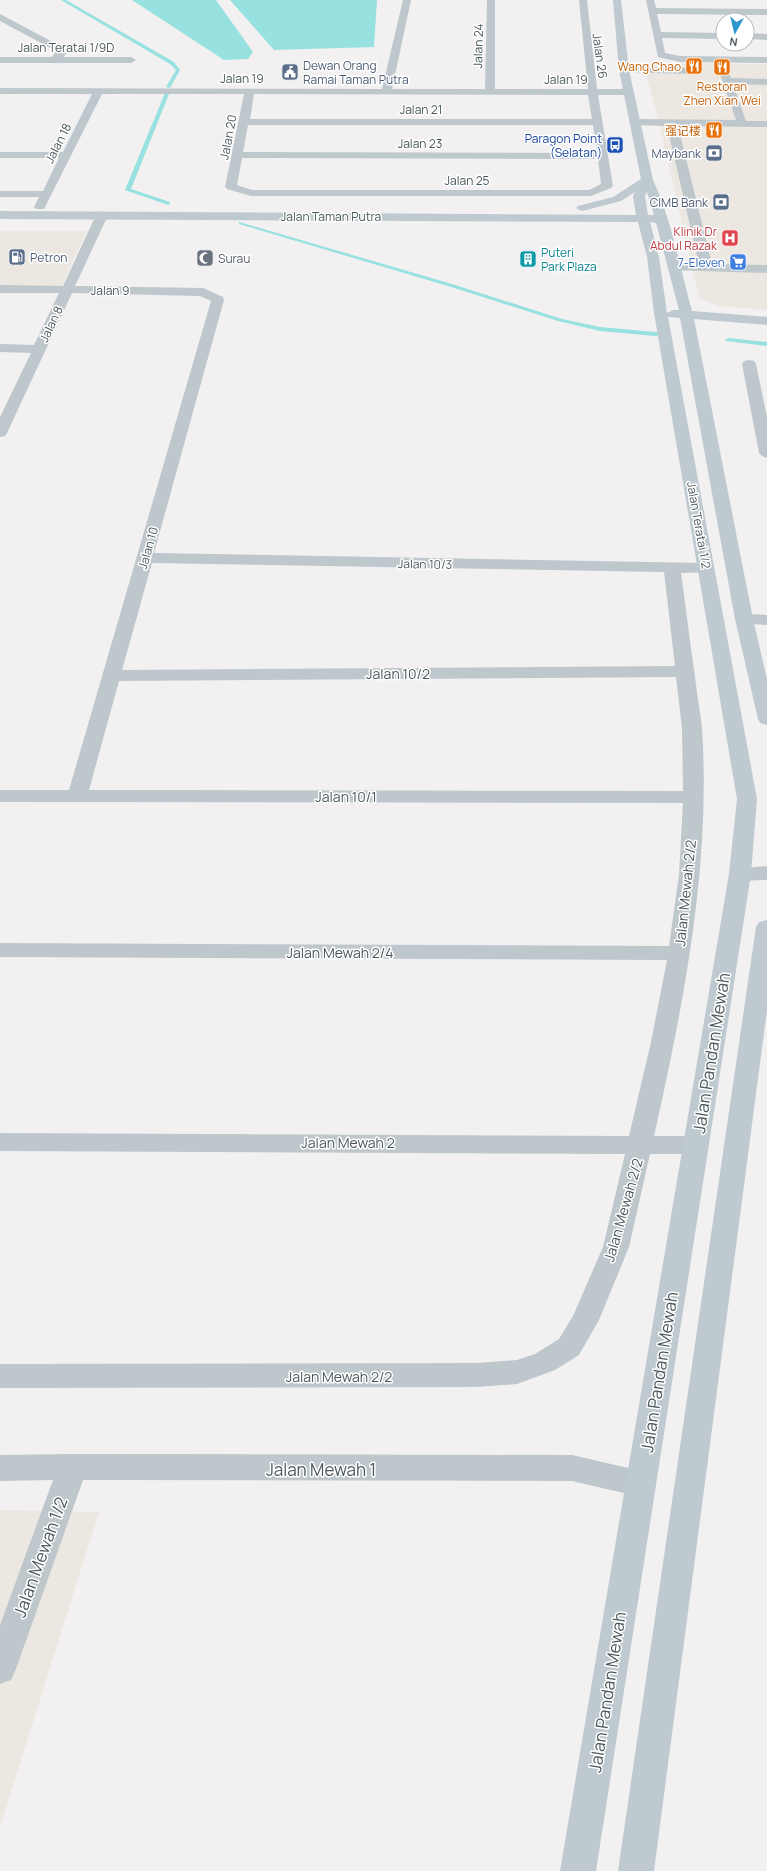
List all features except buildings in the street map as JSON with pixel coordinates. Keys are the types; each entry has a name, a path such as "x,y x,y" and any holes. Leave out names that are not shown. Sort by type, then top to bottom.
{"main road":[{"name":"Jalan Teratai 1/2","path":"617,0 624,70 646,180 654,195 660,214 686,314 744,619 767,719"},
{"name":"Jalan Teratai 1/2","path":"646,180 639,196 641,214 649,242 747,799 754,874"},
{"path":"578,213 617,199 646,180"},
{"name":"Jalan Taman Putra","path":"0,207 660,214"},
{"path":"578,213 622,225 641,235 649,242"},
{"name":"Jalan Taman Putra","path":"0,215 578,213"},
{"path":"661,313 767,321"},
{"name":"Jalan Pandan Mewah","path":"578,1871 696,1144 754,874"},
{"path":"636,1871 767,927"}],"street":[{"path":"386,92 407,0"},
{"name":"Jalan 24","path":"490,92 491,0"},
{"name":"Jalan 26","path":"583,0 584,25 593,92"},
{"path":"650,0 661,55 680,59 767,60"},
{"path":"652,11 767,12"},
{"path":"0,17 61,50 61,54 55,60"},
{"path":"12,33 26,31"},
{"path":"657,35 715,36"},
{"path":"755,36 767,36"},
{"name":"Jalan Teratai 1/9D","path":"0,60 131,60"},
{"path":"624,70 701,71"},
{"path":"722,75 767,72"},
{"path":"722,75 767,82"},
{"path":"722,75 742,123"},
{"name":"Jalan 19","path":"0,91 629,92"},
{"name":"Jalan 18","path":"40,207 99,91"},
{"name":"Jalan 20","path":"231,187 250,91"},
{"name":"Jalan 25","path":"231,187 251,193 591,194 607,186 593,92"},
{"name":"Jalan 21","path":"244,122 598,122"},
{"path":"635,122 767,124"},
{"path":"672,122 706,267"},
{"path":"0,154 67,155"},
{"name":"Jalan 23","path":"237,156 603,156"},
{"path":"0,194 47,194"},
{"name":"Jalan 8","path":"0,433 102,215"},
{"path":"674,267 767,269"},
{"name":"Jalan 9","path":"0,289 203,292 218,300"},
{"name":"Jalan 10","path":"77,796 218,300"},
{"path":"0,348 40,349"},
{"path":"749,364 764,428 767,453"},
{"name":"Jalan 10/3","path":"144,558 706,568"},
{"name":"Jalan Mewah 2/2","path":"0,1376 477,1376 517,1372 545,1362 569,1347 585,1320 616,1247 663,1042 679,953 690,875 693,796 692,728 672,568"},
{"path":"744,619 767,620"},
{"name":"Jalan 10/2","path":"111,676 685,671"},
{"name":"Jalan 10/1","path":"0,796 693,796"},
{"name":"Jalan Mewah 2/4","path":"0,950 679,953"},
{"name":"Jalan Mewah 2","path":"0,1142 696,1144"},
{"name":"Jalan Mewah 1/2","path":"0,1669 73,1467"},
{"name":"Jalan Mewah 1","path":"0,1468 572,1468 641,1484"}],"shaded area":[{"path":"643,63 767,64 767,310 719,306 699,298 657,114"},
{"path":"0,231 87,231 61,287 0,287"},
{"path":"0,1510 99,1512 0,1827"}],"water":[{"path":"132,0 216,0 253,52 248,59 224,60"},
{"path":"230,0 377,0 374,47 274,50"}],"waterway":[{"path":"63,0 172,63 178,70 168,87"},
{"path":"167,94 128,190 168,203"},
{"path":"241,223 450,285 560,320 600,329 666,335"},
{"path":"728,340 767,344"}],"place":[{"name":"Wang Chao","path":"694,66"},
{"name":"Restoran Zhen Xian Wei","path":"722,67"},
{"name":"Dewan Orang Ramai Taman Putra","path":"290,72"},
{"name":"强记楼","path":"714,130"},
{"name":"Paragon Point (Selatan)","path":"615,145"},
{"name":"Maybank","path":"714,153"},
{"name":"CIMB Bank","path":"721,202"},
{"name":"Klinik Dr Abdul Razak","path":"730,238"},
{"name":"Petron","path":"17,257"},
{"name":"Surau","path":"205,258"},
{"name":"Puteri Park Plaza","path":"528,259"},
{"name":"7-Eleven","path":"738,262"}]}
